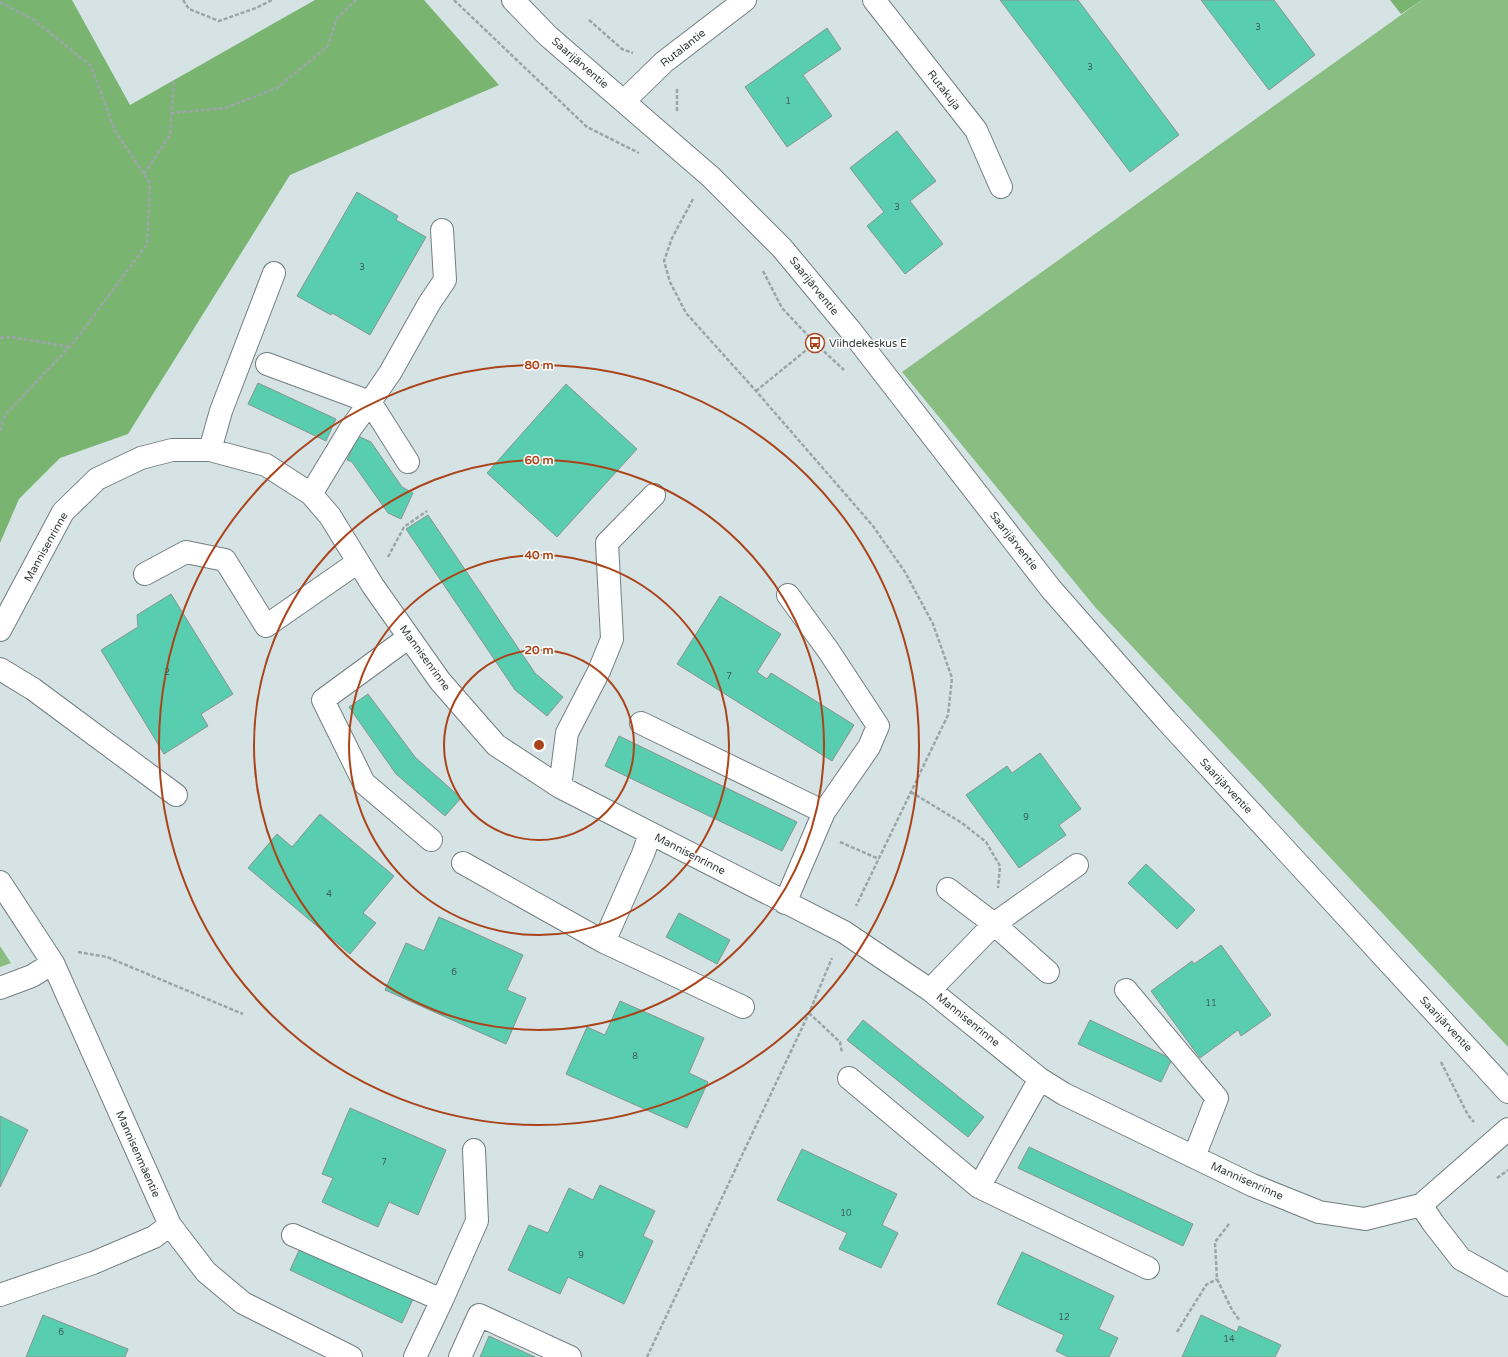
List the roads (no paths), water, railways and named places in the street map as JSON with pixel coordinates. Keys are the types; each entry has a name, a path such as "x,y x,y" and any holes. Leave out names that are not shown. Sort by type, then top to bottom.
{"street":[{"name":"Saarijärventie","path":"513,0 548,36 711,177 787,254 851,331 1051,589 1166,720 1508,1092"},
{"name":"Rutalantie","path":"624,101 664,62 745,0"},
{"name":"Rutakuja","path":"874,0 976,130 1001,187"},
{"path":"311,494 351,428 390,373 430,302 445,280 442,230"},
{"path":"210,450 221,411 274,273"},
{"path":"267,364 370,402 408,462"},
{"name":"Mannisenrinne","path":"0,630 63,512 97,479 140,458 172,450 210,450 266,465 311,494 330,516 373,586 440,681 496,745 560,787 844,932 930,990 1040,1078 1064,1094 1252,1185 1319,1212 1366,1219 1421,1205 1508,1129"},
{"path":"560,787 567,734 599,671 612,639 607,544 654,495"},
{"path":"145,574 186,552 225,560 266,626 358,562"},
{"path":"785,903 820,822 869,747 878,726 828,650 788,595"},
{"path":"409,637 322,700 364,783 431,840"},
{"path":"0,669 33,689 176,795"},
{"path":"641,723 820,822"},
{"path":"604,942 643,854 650,834"},
{"path":"463,863 604,942 743,1007"},
{"path":"930,990 994,924 1077,865"},
{"name":"Mannisenmäentie","path":"0,882 53,963 170,1224 206,1272 243,1303 351,1357"},
{"path":"948,889 994,924 1048,972"},
{"path":"0,988 32,976 53,963"},
{"path":"1126,990 1217,1098 1194,1157"},
{"path":"849,1078 979,1187 1148,1268"},
{"path":"979,1187 1040,1078"},
{"path":"415,1357 477,1221 474,1150"},
{"path":"1421,1205 1461,1259 1508,1285"},
{"path":"0,1295 93,1263 154,1238 170,1224"},
{"path":"293,1235 442,1300"},
{"path":"460,1357 479,1315 570,1357"}],"place":[{"name":"Viihdekeskus E","path":"815,343"}]}
